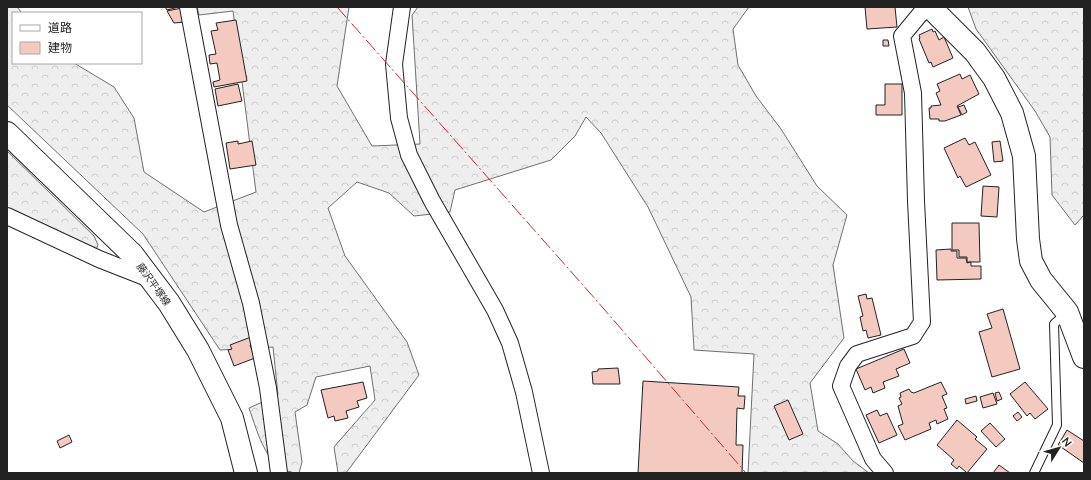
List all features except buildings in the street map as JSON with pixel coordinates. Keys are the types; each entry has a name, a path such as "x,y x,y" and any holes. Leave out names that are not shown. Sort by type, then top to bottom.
{"main road":[{"path":"930,7 975,52 994,78 1012,113 1024,156 1028,239 1031,260 1041,280 1067,312 1074,326 1084,357"},
{"name":"藤沢平塚線","path":"7,132 132,254 169,303 198,350 232,418 246,473"}],"street":[{"path":"188,7 229,225 250,303 268,388 279,473"},
{"path":"402,7 394,64 399,118 409,155 432,201 495,310 510,342 524,392 541,473"},
{"path":"885,473 873,459 841,386 848,366 857,354 913,336 922,322 916,201 913,93 902,36 926,7"},
{"path":"7,216 99,259 150,278"}],"lane":[{"path":"1034,473 1058,425 1054,324 1067,312"}],"green space":[{"path":"7,7 17,7 21,12 12,12 12,64 76,64 114,87 134,118 144,172 204,212 256,192 233,11 199,15 197,7 349,7 337,86 372,146 420,144 412,15 418,7 749,7 733,29 738,65 756,96 781,129 817,186 847,215 833,265 844,338 810,383 818,431 838,444 853,461 869,473 748,473 754,354 694,350 691,297 648,207 601,133 586,117 575,136 551,160 455,190 450,212 414,216 389,193 357,182 328,208 345,256 407,342 419,375 346,473 338,473 334,447 375,400 370,366 316,377 307,405 295,412 302,462 299,473 288,471 271,459 265,450 249,408 278,395 273,347 220,350 143,234 7,105"},
{"path":"968,7 1084,7 1084,215 1075,225 1052,195 1050,137 1035,111 976,29"},
{"path":"7,151 94,236 98,245 95,252 7,211"}],"power":[{"path":"337,7 597,301 746,473"}]}
